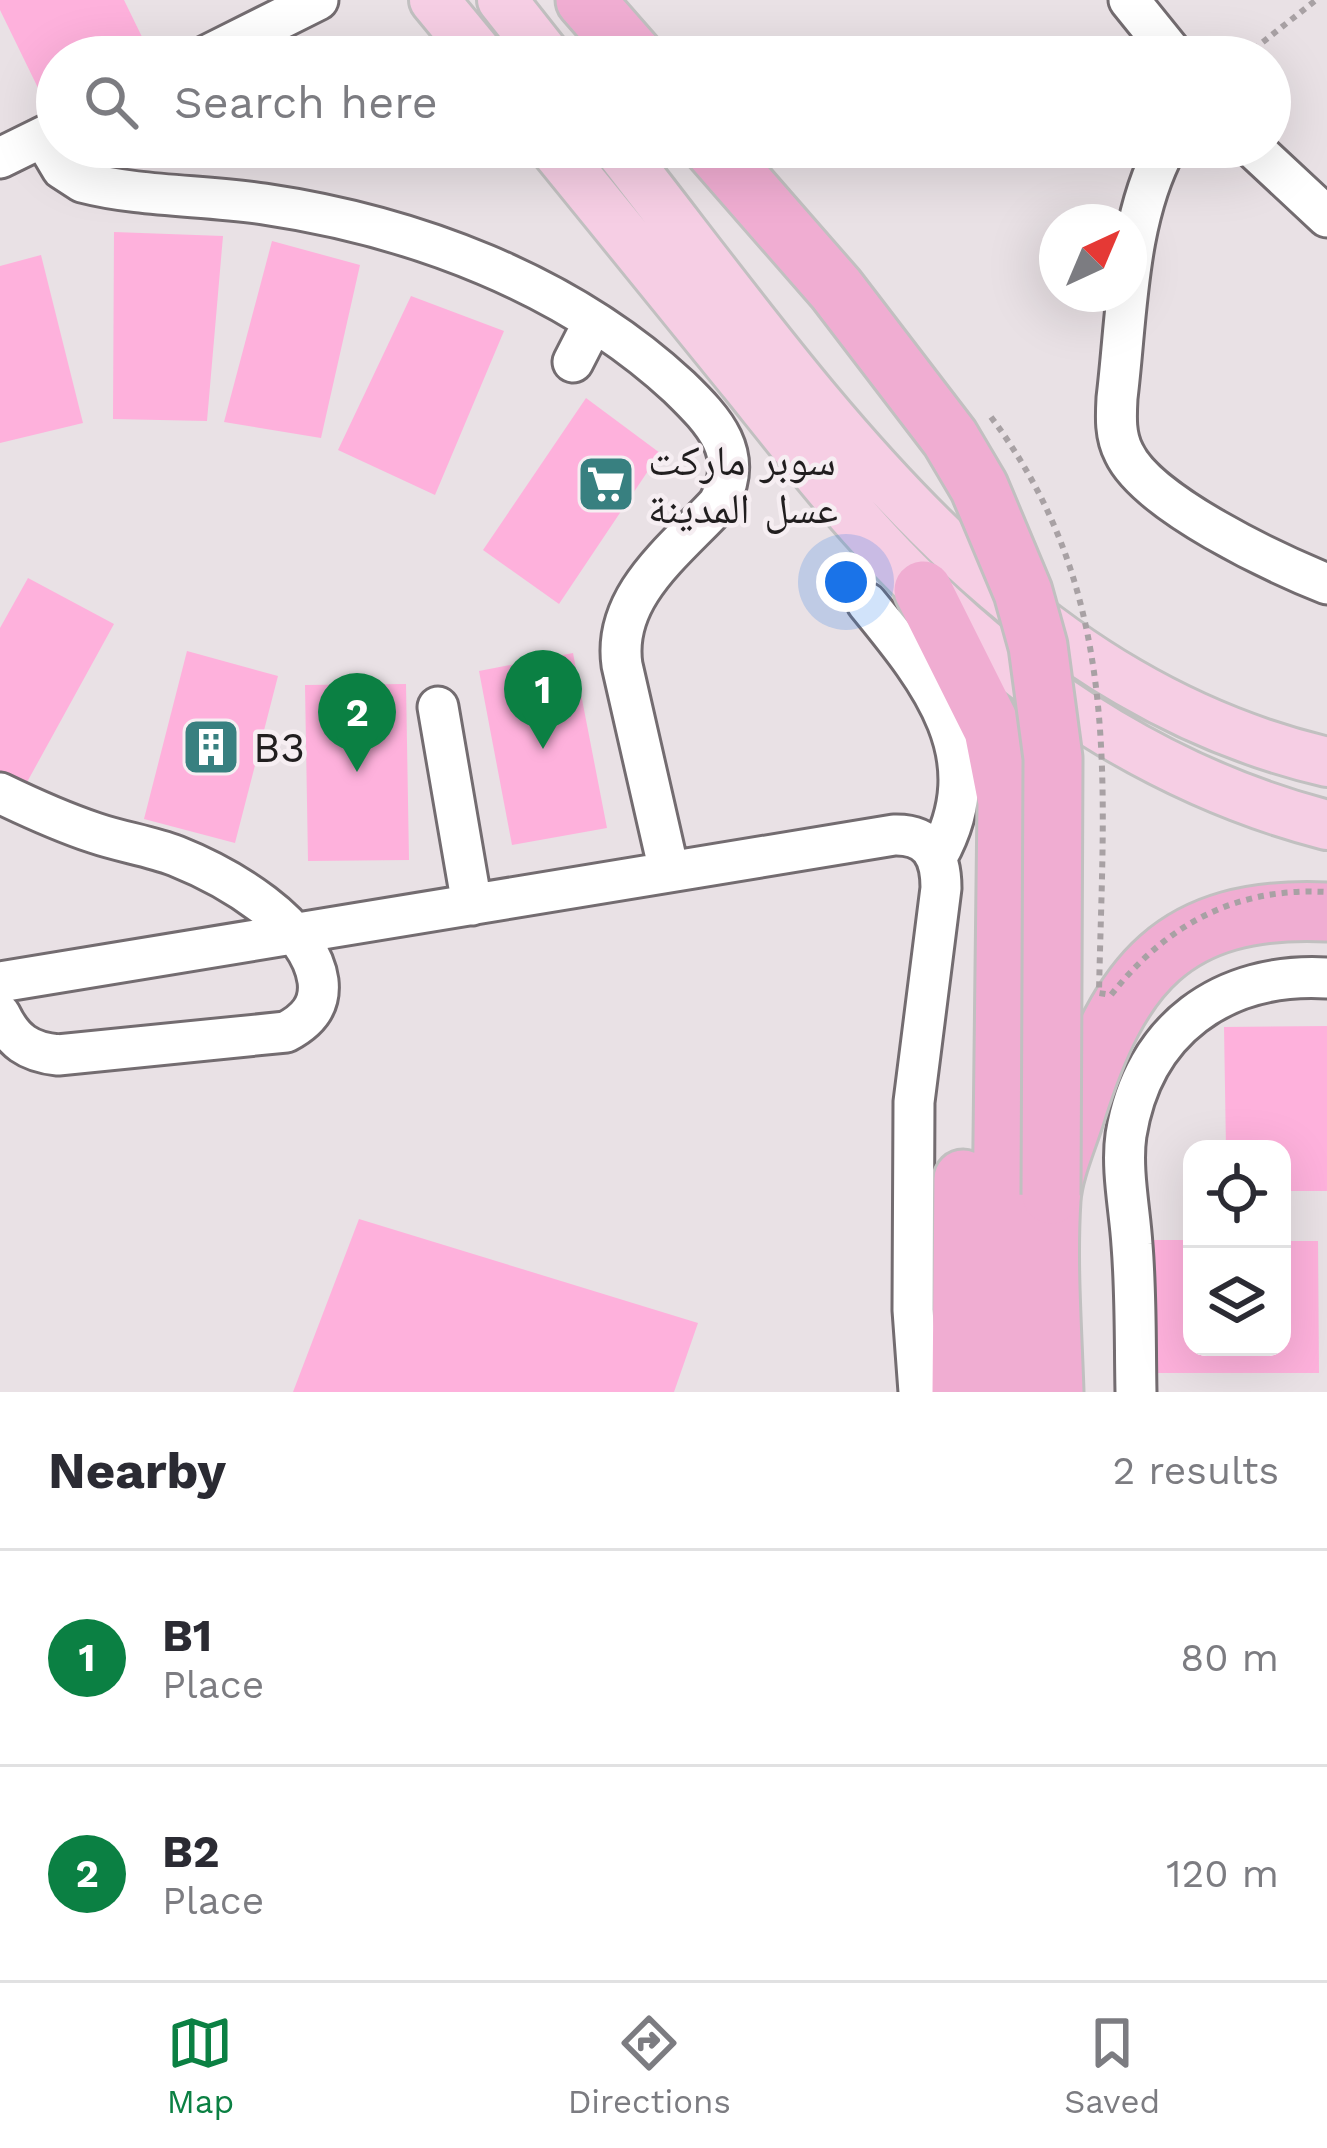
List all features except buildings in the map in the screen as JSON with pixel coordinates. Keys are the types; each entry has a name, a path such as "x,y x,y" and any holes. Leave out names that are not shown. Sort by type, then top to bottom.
{"highway":[{"path":"586,0 617,36"},
{"path":"730,168 836,289 950,438 979,487 1023,592 1045,683 1053,758 1051,1195 1056,1379"},
{"path":"923,590 993,730 1007,802 1004,872 973,1024 964,1100 962,1392"},
{"path":"1051,1195 1100,1042 1121,1000 1154,962 1202,930 1227,920 1327,912"},
{"path":"959,1308 1000,1392"}],"main road":[{"path":"434,0 464,36"},
{"path":"502,0 530,36"},
{"path":"571,168 850,513 923,590 985,644 1077,713 1139,750 1217,789 1327,825"},
{"path":"634,168 856,450 946,546 1032,620 1121,677 1215,724 1327,762"}],"street":[{"path":"246,36 318,0"},
{"path":"1129,0 1158,36"},
{"path":"0,158 36,140"},
{"path":"62,168 82,182 260,203 377,226 454,251 593,323 642,356 717,428 730,457 727,489 643,585 628,609 620,636 622,665 669,871"},
{"path":"1157,168 1137,234 1117,398 1115,425 1123,452 1158,493 1236,541 1327,584"},
{"path":"1274,168 1327,217"},
{"path":"573,362 593,323"},
{"path":"867,603 928,679 952,736 958,782 951,834 938,857 941,888 914,1102 959,1308 919,1392"},
{"path":"449,706 484,903"},
{"path":"0,793 96,833 173,855 259,902 298,935 313,959 319,987 310,1015 286,1032 58,1055 23,1046 0,1014"},
{"path":"0,982 894,835 920,838 938,857"},
{"path":"1136,1392 1135,1286 1125,1140 1136,1092 1160,1047 1195,1012 1239,987 1288,976 1327,977"}],"path":[{"path":"1271,36 1316,0"}],"place":[{"name":"سوبر ماركت عسل المدينة","path":"606,484"},
{"name":"B3","path":"211,747"},
{"name":"B1","path":"543,749"},
{"name":"B2","path":"357,772"}]}
